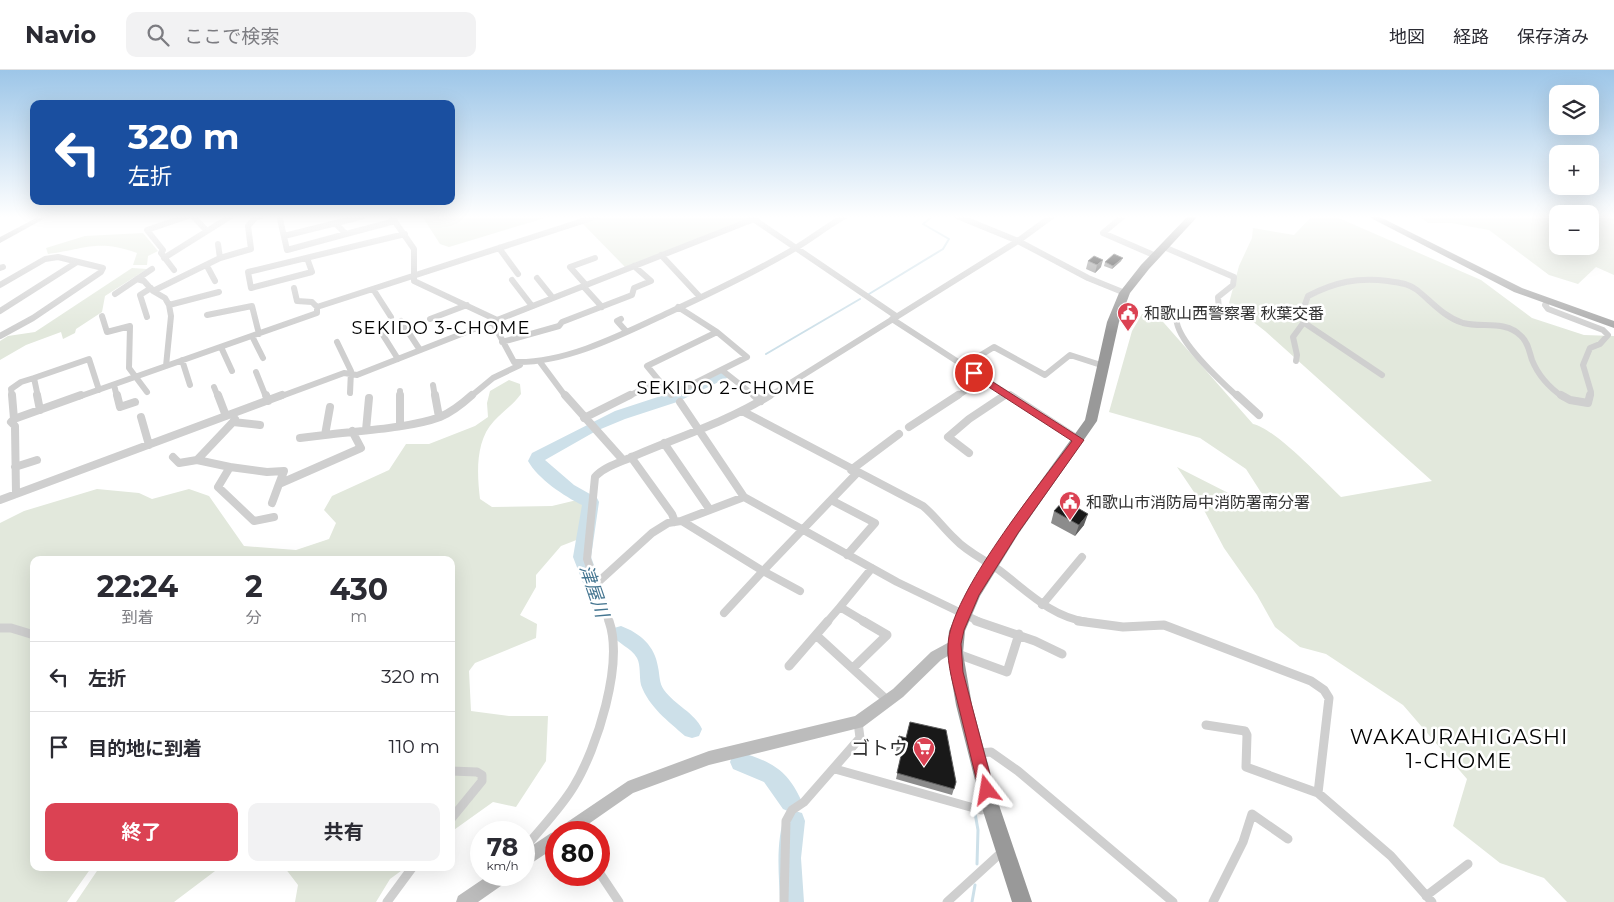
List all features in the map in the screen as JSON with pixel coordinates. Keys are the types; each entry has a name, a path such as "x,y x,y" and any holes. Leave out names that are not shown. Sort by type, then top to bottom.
{"highway":[{"path":"1022,902 991,808 964,705 955,649 963,616 991,565 1014,529 1091,422 1114,316 1125,293 1157,255"}],"main road":[{"path":"1447,255 1484,274 1547,302 1614,325"},
{"path":"1459,255 1521,286 1614,320"}],"street":[{"path":"161,255 174,270"},
{"path":"164,258 172,255"},
{"path":"147,317 140,295 207,266 220,258 231,255"},
{"path":"307,258 312,272 251,288 248,272 320,255"},
{"path":"414,255 414,281 467,305 494,321 510,358 520,365"},
{"path":"318,307 478,255"},
{"path":"504,255 518,274"},
{"path":"0,500 148,446 230,419 238,415 237,412 268,401 350,373 358,375 661,255 700,297"},
{"path":"300,438 400,425 438,417 459,406 493,378 520,365 540,362 598,343 700,297 783,255"},
{"path":"803,255 963,366 1079,440"},
{"path":"535,836 574,787 588,758 611,689 612,630 587,559 595,476 627,458 742,411 761,401 997,255"},
{"path":"1043,255 1088,278 1125,293"},
{"path":"1171,255 1234,277 1233,285 1218,297 1219,310 1185,312 1178,315 1176,319 1193,349 1235,394 1259,415"},
{"path":"0,285 44,259 58,257 102,268 101,272 33,318 0,336"},
{"path":"595,258 570,267 602,307"},
{"path":"2,308 78,262"},
{"path":"207,266 214,281"},
{"path":"502,342 559,326 562,322 632,295 634,288 651,281 634,266"},
{"path":"115,294 152,269"},
{"path":"537,278 553,298"},
{"path":"1296,361 1297,355 1291,344 1292,336 1304,322 1303,308 1308,296 1331,283 1351,278 1377,278 1407,284 1448,317 1464,324 1505,327 1516,331 1527,342 1539,372 1562,398 1576,404 1588,403 1591,392 1583,365 1590,348 1600,344 1608,335 1603,330 1548,309 1545,305 1547,302"},
{"path":"137,279 144,281 165,298 169,305 171,316 166,366"},
{"path":"512,280 532,306"},
{"path":"294,288 297,301 312,302 318,307"},
{"path":"373,289 391,318"},
{"path":"169,305 219,292"},
{"path":"430,319 467,305"},
{"path":"207,315 252,306 255,335 263,358"},
{"path":"14,419 317,313 318,307"},
{"path":"678,307 717,332 747,357 723,371 671,395 647,364 717,332"},
{"path":"102,316 107,332 130,326 129,368 134,378 147,392"},
{"path":"621,319 617,321 626,331"},
{"path":"401,320 420,350"},
{"path":"1304,322 1339,348 1382,374"},
{"path":"382,332 398,359"},
{"path":"337,342 350,373 350,393"},
{"path":"221,347 232,371"},
{"path":"963,366 994,347 1045,375 1070,355 1104,366"},
{"path":"16,494 15,426 11,422 14,419 11,389 20,382 89,359 99,390"},
{"path":"182,360 190,385"},
{"path":"540,362 558,388 584,418 627,458 678,522 800,591"},
{"path":"723,371 761,401"},
{"path":"256,372 268,401"},
{"path":"34,378 40,410"},
{"path":"910,427 983,379"},
{"path":"584,418 659,381"},
{"path":"114,385 120,407 135,402"},
{"path":"433,385 438,417"},
{"path":"214,387 230,419"},
{"path":"400,391 400,425"},
{"path":"969,453 948,437 970,419 1007,394"},
{"path":"366,430 369,398"},
{"path":"680,402 700,428 744,497 963,616 1044,643 1062,654"},
{"path":"325,435 330,406"},
{"path":"742,411 923,506 940,521 955,540 991,565 1042,605 1074,620 1123,627 1164,625 1311,681 1324,690 1329,698 1318,793"},
{"path":"141,417 148,446"},
{"path":"230,419 260,426"},
{"path":"197,460 230,419"},
{"path":"279,484 361,448 352,431"},
{"path":"724,613 831,500 854,471 899,434"},
{"path":"664,443 710,510"},
{"path":"173,457 179,463 197,460 267,472 284,471 272,503"},
{"path":"15,467 37,460"},
{"path":"230,466 218,487 254,521 274,518"},
{"path":"596,584 652,533 668,523 678,522 744,497"},
{"path":"831,500 875,524 847,554"},
{"path":"1042,605 1082,557"},
{"path":"790,666 872,568"},
{"path":"840,607 887,635 853,668"},
{"path":"0,628 10,628 30,634"},
{"path":"583,821 628,788 709,758 858,722 888,701 936,656 955,649 1007,672 1019,634"},
{"path":"816,635 888,701"},
{"path":"784,902 786,821 792,810 804,802 860,738 858,722"},
{"path":"1206,725 1245,732 1248,735 1246,767 1318,793 1391,856 1429,899 1468,864"},
{"path":"978,753 991,752 1018,771 1173,902"},
{"path":"834,769 981,810 991,808"},
{"path":"455,771 476,772 482,775 482,781 455,814"},
{"path":"1213,902 1243,842 1252,814 1288,839"},
{"path":"947,902 1004,850"},
{"path":"388,902 410,871"},
{"path":"464,902 487,886"},
{"path":"608,886 619,902"}],"shaded area":[{"path":"136,255 150,255 148,256 147,265 133,265"},
{"path":"613,255 656,255 625,267"},
{"path":"1244,255 1423,255 1481,280 1532,318 1584,335 1614,336 1614,902 1567,902 1544,878 1500,863 1453,826 1467,779 1403,705 1326,654 1300,647 1275,627 1257,595 1224,548 1196,495 1177,467 1244,501 1271,508 1246,469 1200,438 1109,412 1132,331 1142,314 1157,315 1253,424 1274,435 1311,467 1341,497 1432,481 1265,331 1229,303 1239,266"},
{"path":"1522,255 1614,255 1614,275 1596,267 1578,284 1549,275"},
{"path":"132,268 147,269 105,296 102,312 76,329 75,333 63,339 61,332 26,345 0,360 0,341 8,336 35,332"},
{"path":"509,380 520,384 521,394 494,421 483,438 478,469 480,499 492,507 552,506 577,500 585,504 579,539 561,546 536,575 536,587 520,615 537,624 536,638 475,663 469,671 471,711 509,716 548,716 546,761 516,807 493,802 455,829 455,556 30,556 30,871 89,871 67,902 0,902 0,523 24,511 97,489 139,493 152,499 189,489 209,496 244,546 296,550 329,539 336,523 324,510 332,496 389,470 406,444 429,444 475,426 488,417 487,403 490,391"},
{"path":"97,871 215,871 174,902 76,902"},
{"path":"287,871 401,871 390,879 376,902 295,902 298,885"}],"building":[{"path":"1113,255 1123,258 1113,266 1105,262"},
{"path":"1094,256 1103,260 1097,265 1088,261"},
{"path":"1064,500 1088,514 1079,525 1054,511"},
{"name":"ゴトウ","path":"910,722 946,730 956,782 954,789 897,773 903,747 897,745 899,736 906,738"}],"waterway":[{"path":"869,294 933,255"},
{"path":"766,354 860,299"},
{"name":"津屋川","path":"596,426 620,415 672,398 722,375"},
{"name":"津屋川","path":"590,429 538,457 536,461 568,489 591,502 582,557 600,606"},
{"name":"津屋川","path":"621,634 636,643 646,657 651,685 657,696 692,729"},
{"name":"津屋川","path":"740,762 766,771 781,785 791,802"},
{"path":"975,813 978,830 977,864"},
{"name":"津屋川","path":"792,902 790,858 794,821"},
{"path":"972,902 975,885"}],"place":[{"name":"和歌山西警察署 秋葉交番","path":"1128,332"},
{"name":"和歌山市消防局中消防署南分署","path":"1070,521"},
{"name":"ゴトウ","path":"924,767"}],"district":[{"name":"SEKIDO 3-CHOME","path":"441,328"},
{"name":"SEKIDO 2-CHOME","path":"726,388"},
{"name":"WAKAURAHIGASHI 1-CHOME","path":"1459,749"}],"route":[{"path":"974,373 1079,440 1014,529 973,593 957,630 955,653 957,672 987,790"}]}
